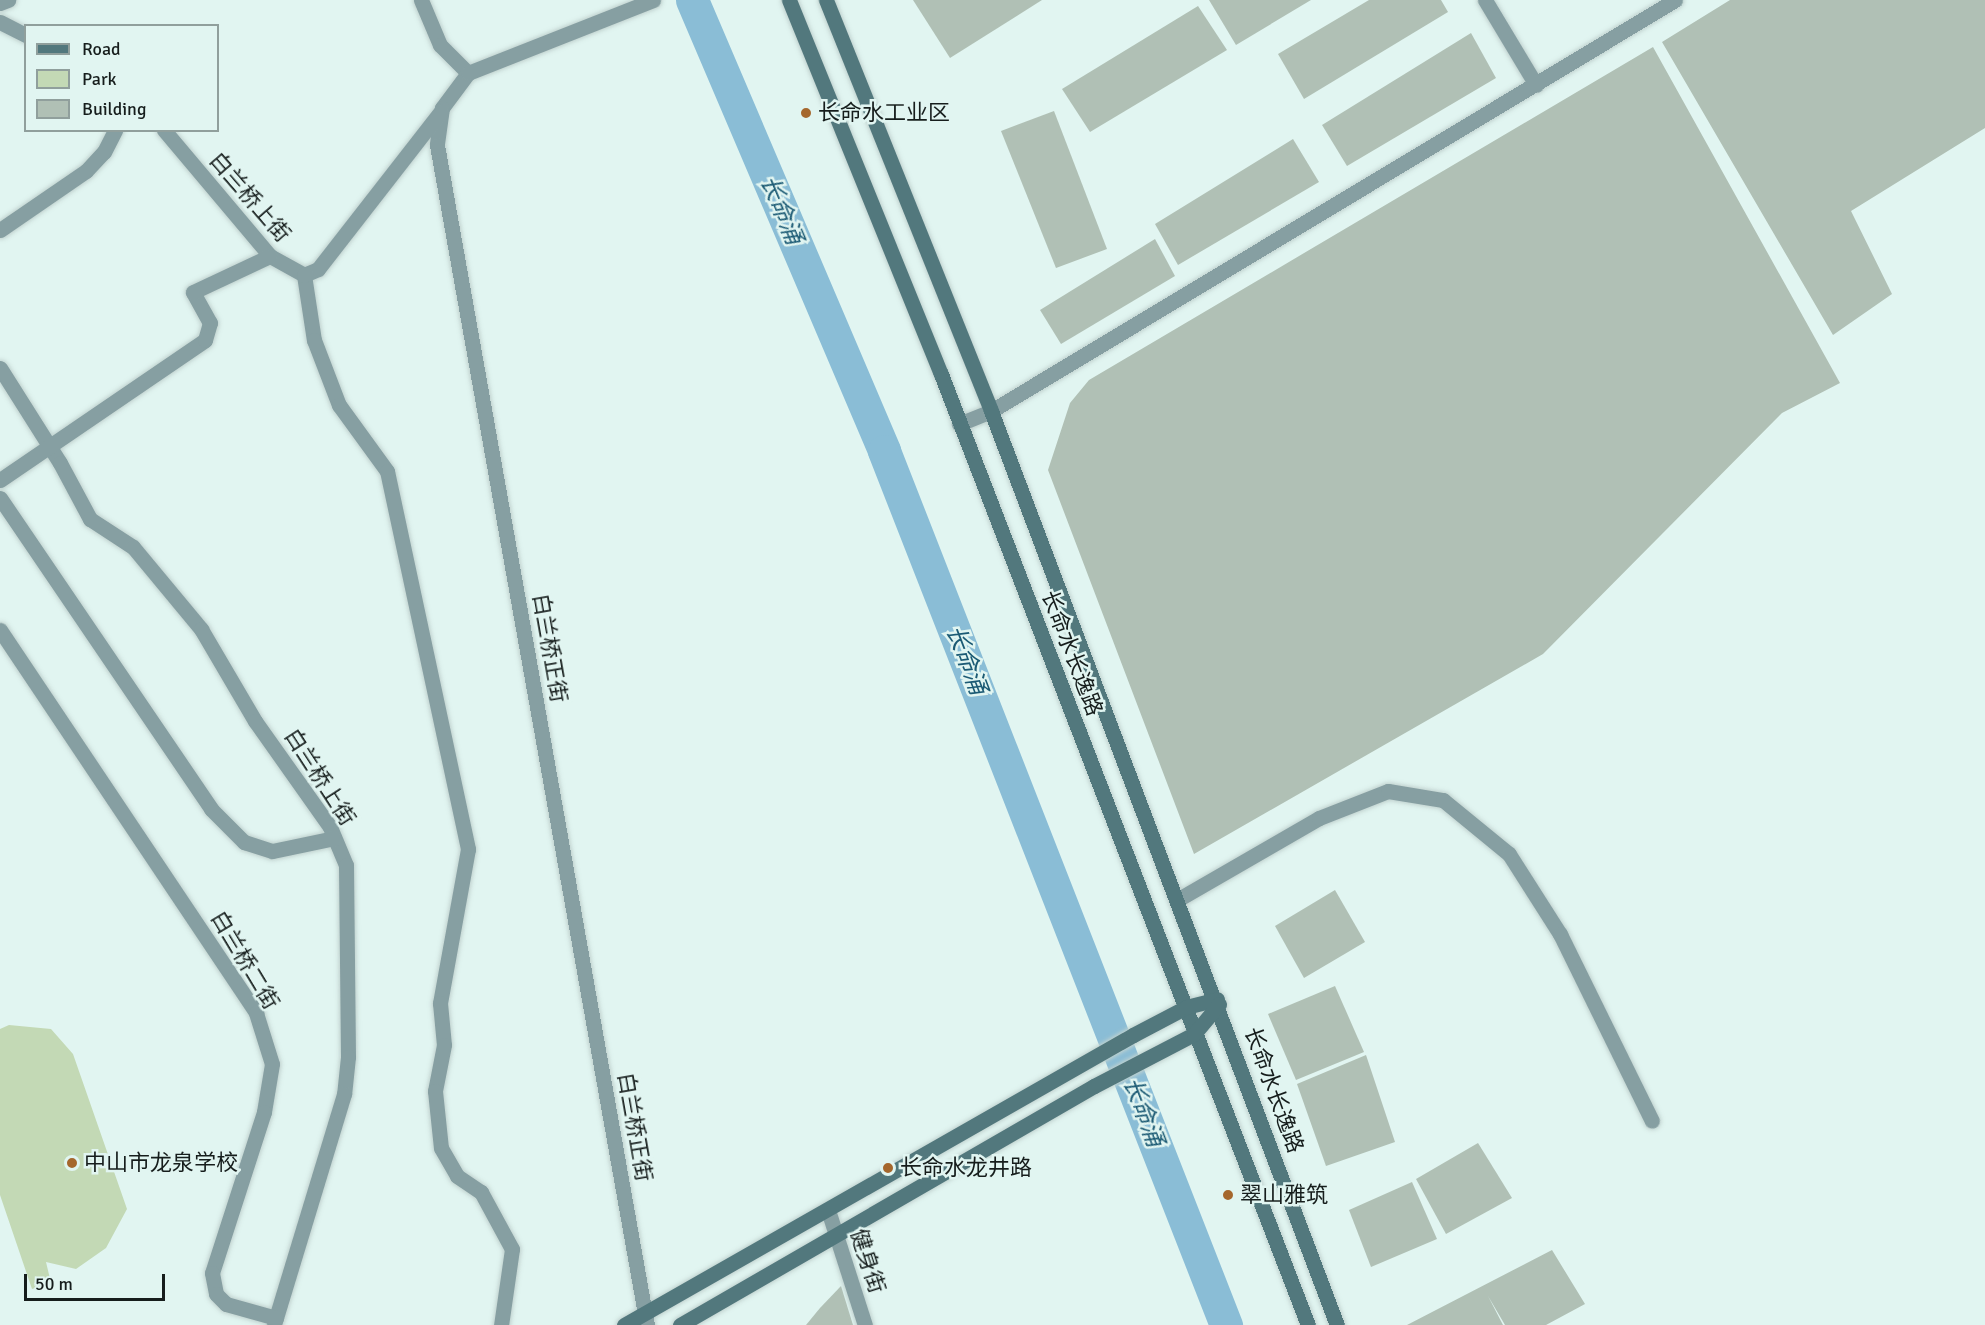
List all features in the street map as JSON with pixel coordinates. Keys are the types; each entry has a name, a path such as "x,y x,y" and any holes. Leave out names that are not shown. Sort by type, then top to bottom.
{"street":[{"path":"421,0 440,45 468,73 653,0"},
{"name":"长命水长逸路","path":"789,0 959,424 1308,1325"},
{"name":"长命水长逸路","path":"826,0 991,411 1218,1002 1337,1325"},
{"path":"1485,0 1536,85"},
{"path":"959,424 991,411 1675,0"},
{"path":"0,22 24,34"},
{"name":"白兰桥正街","path":"468,73 442,108 437,145 646,1320"},
{"path":"442,108 318,269 304,275 314,340 339,405 387,471 468,849 440,1003 444,1045 435,1092 441,1148 457,1176 481,1192 512,1249 501,1325"},
{"path":"0,230 86,171 104,152 114,132"},
{"name":"白兰桥上街","path":"166,132 270,256 304,275"},
{"path":"0,480 205,340 210,323 193,292 270,256"},
{"name":"白兰桥上街","path":"0,368 50,447 90,519 133,547 201,629 255,721 334,838 346,865 348,1057 344,1094 275,1321"},
{"path":"0,498 211,809 244,842 272,851 334,838"},
{"name":"白兰桥二街","path":"0,630 256,1013 272,1064 265,1102 212,1273 216,1294 226,1304 275,1321"},
{"path":"1177,900 1319,818 1388,791 1443,800 1509,854 1566,944 1652,1121"},
{"path":"624,1325 646,1320 828,1210 1133,1035 1186,1007 1218,1002"},
{"path":"680,1325 835,1233 1094,1086 1194,1034 1218,1002"},
{"name":"健身街","path":"828,1210 865,1325"}],"green space":[{"path":"9,1025 51,1029 73,1054 127,1209 106,1248 76,1269 46,1262 51,1283 32,1289 0,1195 0,1029"}],"building":[{"path":"913,0 1042,0 950,58"},
{"path":"1209,0 1311,0 1236,45"},
{"path":"1369,0 1441,0 1448,12 1304,99 1278,54"},
{"path":"1730,0 1985,0 1985,128 1851,211 1892,294 1833,335 1662,42"},
{"path":"1198,6 1227,50 1090,132 1062,89"},
{"path":"1471,33 1496,78 1347,166 1322,125"},
{"path":"1653,47 1840,383 1782,413 1543,654 1194,854 1048,470 1070,403 1089,380"},
{"path":"1054,111 1107,249 1056,268 1001,131"},
{"path":"1293,139 1319,182 1178,265 1155,224"},
{"path":"1155,239 1175,276 1061,344 1040,310"},
{"path":"1335,890 1365,942 1304,978 1275,926"},
{"path":"1335,986 1364,1052 1296,1080 1268,1014"},
{"path":"1366,1055 1395,1142 1326,1166 1297,1084"},
{"path":"1478,1143 1512,1198 1446,1234 1416,1179"},
{"path":"1412,1182 1437,1239 1371,1267 1349,1210"},
{"path":"1552,1250 1585,1304 1546,1325 1505,1325 1488,1296 1503,1325 1407,1325"},
{"path":"841,1286 853,1325 806,1325 820,1308"}],"waterway":[{"name":"长命涌","path":"692,0 884,451 1226,1325"}],"place":[{"name":"长命水工业区","path":"806,113"},
{"name":"中山市龙泉学校","path":"72,1163"},
{"name":"长命水龙井路","path":"888,1168"},
{"name":"翠山雅筑","path":"1228,1195"}]}
